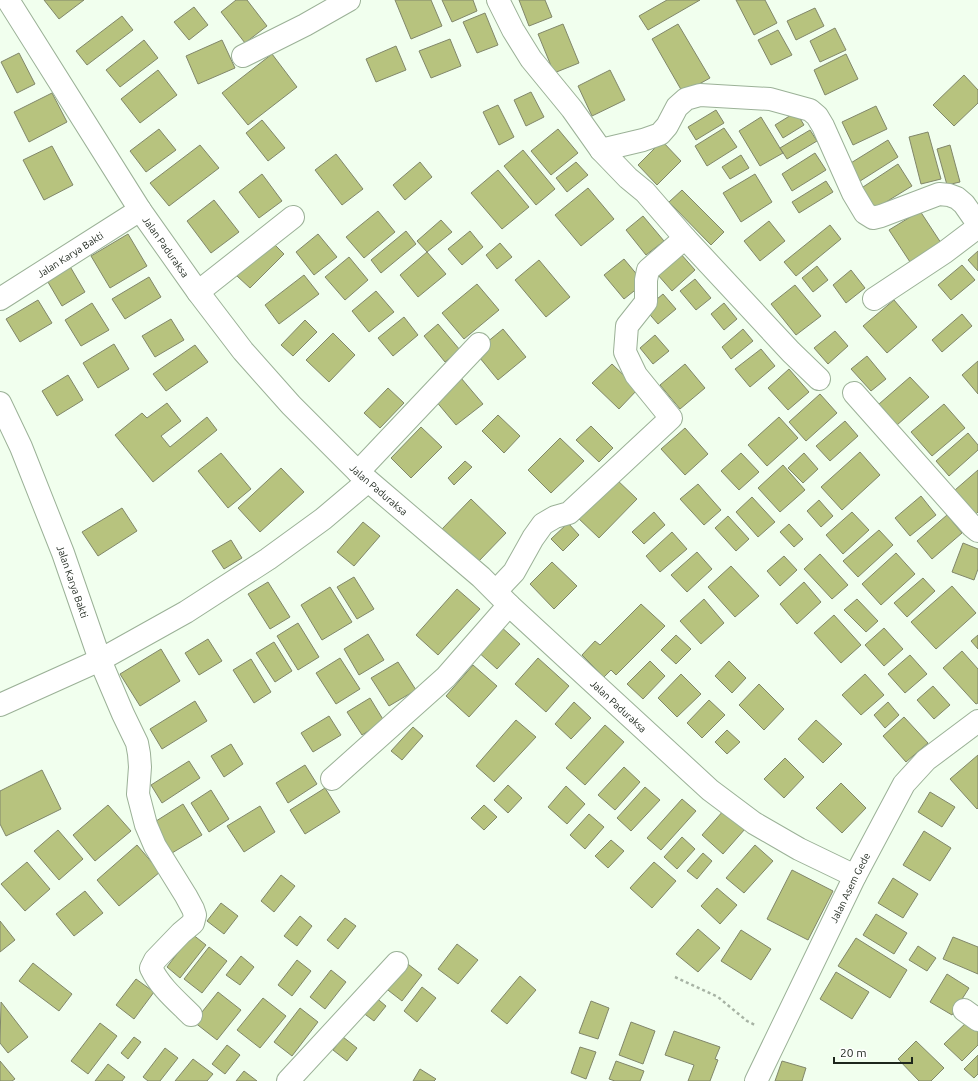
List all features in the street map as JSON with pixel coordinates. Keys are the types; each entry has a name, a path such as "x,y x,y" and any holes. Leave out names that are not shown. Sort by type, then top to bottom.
{"street":[{"name":"Jalan Paduraksa","path":"8,0 140,210 198,292 243,351 291,405 363,476 436,538 503,598 710,790 754,823 854,876"},
{"path":"243,56 305,25 348,0"},
{"path":"498,0 513,30 531,59 572,109 602,150 628,178 645,192 792,352 819,379"},
{"path":"602,150 643,140 660,134 667,126 677,107 686,99 700,95 770,99 810,110 817,116 853,193 865,213 873,218 939,194 957,198 964,204 978,224"},
{"name":"Jalan Karya Bakti","path":"0,299 140,210"},
{"path":"198,292 293,217"},
{"path":"874,299 945,252 978,227"},
{"path":"332,779 446,678 503,598 514,572 533,538 543,524 555,517 569,513 671,418 636,375 625,352 627,326 646,302 646,280 648,270 686,238"},
{"path":"0,705 100,660 186,612 268,559 323,519 363,476 479,344"},
{"path":"854,393 978,532"},
{"name":"Jalan Karya Bakti","path":"0,403 21,447 63,553 100,660 137,743 140,767 138,794 146,825 155,846 186,896 195,915 193,923 181,933 155,960 151,968 162,985 191,1015"},
{"name":"Jalan Asem Gede","path":"756,1081 854,876 904,784 926,760 978,720"},
{"path":"288,1081 398,963"}],"path":[{"path":"675,977 718,997 747,1021 777,1036"}],"building":[{"path":"44,0 84,0 59,19"},
{"path":"236,0 247,0 267,26 245,43 221,12"},
{"path":"395,0 431,0 442,26 411,39"},
{"path":"442,0 473,0 477,11 452,22"},
{"path":"519,0 545,0 552,17 529,26"},
{"path":"667,0 700,0 648,30 639,16"},
{"path":"736,0 765,0 777,23 754,35"},
{"path":"194,7 208,25 189,40 174,22"},
{"path":"815,8 824,26 796,40 787,21"},
{"path":"485,13 498,45 477,53 463,22"},
{"path":"122,16 133,30 87,65 76,51"},
{"path":"563,24 579,63 554,73 538,34"},
{"path":"678,24 710,78 683,93 652,39"},
{"path":"835,28 846,50 820,62 810,41"},
{"path":"778,30 792,55 771,65 758,40"},
{"path":"450,39 461,66 431,78 419,51"},
{"path":"144,40 158,58 120,87 106,70"},
{"path":"222,40 235,68 198,84 186,56"},
{"path":"396,46 406,70 376,82 366,59"},
{"path":"19,53 35,84 17,93 1,62"},
{"path":"272,54 297,87 248,125 222,93"},
{"path":"846,54 858,79 825,95 814,70"},
{"path":"158,70 177,95 140,123 121,99"},
{"path":"610,70 625,100 592,116 578,86"},
{"path":"964,75 978,90 978,103 954,126 933,105"},
{"path":"531,92 544,117 526,126 514,100"},
{"path":"52,93 67,122 29,142 14,112"},
{"path":"498,105 514,137 499,145 483,112"},
{"path":"876,106 887,129 853,145 842,122"},
{"path":"716,110 724,123 696,140 688,127"},
{"path":"796,112 804,125 783,138 775,125"},
{"path":"761,117 783,153 760,166 739,131"},
{"path":"262,120 285,148 268,161 246,133"},
{"path":"724,128 737,147 707,166 695,146"},
{"path":"159,129 176,150 146,172 130,151"},
{"path":"558,129 578,153 551,175 531,151"},
{"path":"810,130 817,141 787,159 780,148"},
{"path":"928,132 941,179 921,184 909,137"},
{"path":"888,140 898,157 857,183 846,166"},
{"path":"662,141 681,161 657,185 638,165"},
{"path":"200,145 219,168 169,206 150,183"},
{"path":"950,145 960,182 947,185 937,149"},
{"path":"52,146 73,185 44,200 23,160"},
{"path":"523,150 555,189 536,205 504,166"},
{"path":"815,153 826,170 792,191 782,174"},
{"path":"336,154 363,189 342,205 315,170"},
{"path":"741,155 749,168 730,179 722,167"},
{"path":"420,162 432,177 405,200 393,185"},
{"path":"576,162 588,175 567,192 556,178"},
{"path":"898,164 912,186 873,210 860,189"},
{"path":"498,170 529,207 502,229 471,193"},
{"path":"262,174 282,201 259,218 239,192"},
{"path":"755,174 772,202 741,222 723,193"},
{"path":"826,181 833,192 799,213 792,202"},
{"path":"588,188 614,219 581,246 555,215"},
{"path":"682,190 724,232 711,245 669,202"},
{"path":"214,200 239,232 211,253 187,221"},
{"path":"378,211 395,232 364,258 346,237"},
{"path":"920,211 943,246 912,265 889,230"},
{"path":"643,216 664,241 646,255 626,230"},
{"path":"441,220 452,232 427,252 417,241"},
{"path":"769,221 785,241 760,261 744,241"},
{"path":"830,225 841,239 796,276 784,262"},
{"path":"406,231 416,244 381,273 371,260"},
{"path":"470,231 483,247 462,265 448,249"},
{"path":"128,234 147,266 110,288 91,256"},
{"path":"318,234 337,257 314,275 296,252"},
{"path":"271,241 284,254 250,288 237,276"},
{"path":"500,243 512,257 497,269 486,255"},
{"path":"978,251 978,271 968,260"},
{"path":"427,252 446,274 418,297 400,275"},
{"path":"680,253 695,270 672,291 657,274"},
{"path":"349,257 368,280 345,300 325,277"},
{"path":"624,259 644,283 624,299 604,275"},
{"path":"539,260 570,297 546,317 515,280"},
{"path":"68,263 85,292 62,306 45,277"},
{"path":"962,265 975,280 951,300 938,285"},
{"path":"817,266 828,280 813,292 802,278"},
{"path":"851,270 865,288 846,303 833,285"},
{"path":"304,275 319,294 279,324 265,305"},
{"path":"149,277 161,297 125,319 112,299"},
{"path":"695,279 711,298 696,310 680,291"},
{"path":"477,284 499,310 464,339 442,313"},
{"path":"795,285 821,316 796,335 771,304"},
{"path":"376,291 394,312 369,332 352,311"},
{"path":"663,294 676,309 658,324 645,309"},
{"path":"38,300 52,323 20,342 6,319"},
{"path":"894,300 917,327 887,353 863,326"},
{"path":"92,303 109,330 81,346 65,320"},
{"path":"724,303 737,319 724,330 711,314"},
{"path":"962,314 972,326 942,352 932,340"},
{"path":"404,317 418,335 393,356 378,338"},
{"path":"171,319 184,340 155,357 142,336"},
{"path":"305,320 317,332 293,356 281,345"},
{"path":"438,324 460,350 445,362 424,336"},
{"path":"503,329 526,357 498,380 475,352"},
{"path":"743,329 753,341 731,359 722,347"},
{"path":"835,331 848,346 828,364 814,348"},
{"path":"333,333 355,355 329,382 306,360"},
{"path":"655,335 669,351 653,364 640,348"},
{"path":"114,344 129,369 98,388 83,363"},
{"path":"195,345 208,362 166,391 153,374"},
{"path":"761,349 775,366 750,387 735,369"},
{"path":"867,356 886,379 871,391 851,369"},
{"path":"978,361 978,394 962,375"},
{"path":"612,364 638,389 619,409 592,383"},
{"path":"685,364 705,388 680,409 660,385"},
{"path":"789,369 809,392 788,410 768,388"},
{"path":"68,375 83,400 57,416 42,391"},
{"path":"910,377 929,397 897,425 879,404"},
{"path":"461,378 483,404 456,425 435,400"},
{"path":"388,388 404,403 380,428 364,413"},
{"path":"820,394 837,413 806,441 789,422"},
{"path":"167,403 181,421 161,436 170,447 207,417 217,430 153,482 115,435 142,413 147,418"},
{"path":"944,404 965,428 932,456 911,432"},
{"path":"498,415 520,436 504,453 482,431"},
{"path":"779,417 798,438 767,466 748,445"},
{"path":"845,421 858,436 830,461 816,446"},
{"path":"591,426 613,448 599,462 576,440"},
{"path":"421,427 442,447 411,478 391,458"},
{"path":"685,428 708,454 685,475 661,449"},
{"path":"968,433 978,445 978,450 949,476 936,461"},
{"path":"560,438 584,461 551,493 528,470"},
{"path":"860,452 880,475 842,510 821,487"},
{"path":"221,453 251,489 228,508 198,471"},
{"path":"741,453 759,472 739,490 721,471"},
{"path":"804,453 818,469 803,483 788,468"},
{"path":"465,461 472,467 454,485 448,478"},
{"path":"783,465 805,490 780,512 758,488"},
{"path":"281,468 304,492 260,532 238,508"},
{"path":"978,470 978,512 976,514 955,490"},
{"path":"615,478 637,499 599,538 577,517"},
{"path":"698,484 721,510 704,525 680,499"},
{"path":"921,496 936,515 910,536 895,518"},
{"path":"752,497 775,522 758,537 736,512"},
{"path":"471,499 506,533 477,563 442,529"},
{"path":"819,500 833,516 821,527 807,511"},
{"path":"122,508 137,531 98,556 82,532"},
{"path":"654,512 665,525 644,544 632,532"},
{"path":"852,512 869,530 843,554 826,535"},
{"path":"947,515 962,533 932,559 917,541"},
{"path":"728,516 749,539 736,551 715,528"},
{"path":"363,522 380,536 354,566 337,552"},
{"path":"568,523 579,535 563,551 551,539"},
{"path":"789,524 803,539 794,547 780,532"},
{"path":"879,530 893,545 858,577 843,561"},
{"path":"672,532 687,549 660,572 646,556"},
{"path":"231,540 242,558 224,569 212,551"},
{"path":"963,543 978,549 978,569 974,580 952,572"},
{"path":"697,552 712,569 687,592 671,575"},
{"path":"896,553 915,574 881,605 862,584"},
{"path":"820,554 848,585 832,599 804,569"},
{"path":"784,556 797,570 780,586 767,571"},
{"path":"552,562 577,586 554,609 530,584"},
{"path":"731,566 759,596 735,617 708,587"},
{"path":"354,577 374,609 357,619 337,587"},
{"path":"923,578 935,591 907,617 894,603"},
{"path":"268,582 290,617 270,629 248,594"},
{"path":"804,582 821,602 797,624 780,604"},
{"path":"952,586 976,613 936,649 911,622"},
{"path":"330,587 352,622 322,640 301,605"},
{"path":"457,589 480,609 438,655 416,635"},
{"path":"704,599 724,623 701,644 680,621"},
{"path":"857,599 878,621 866,632 844,610"},
{"path":"641,604 665,626 616,675 611,670 604,677 582,655 595,641 600,645"},
{"path":"834,615 861,645 841,663 814,633"},
{"path":"298,623 319,657 298,670 277,636"},
{"path":"499,625 520,644 497,669 476,650"},
{"path":"884,628 903,649 884,666 865,645"},
{"path":"368,634 384,660 359,675 344,649"},
{"path":"676,635 691,649 676,664 661,650"},
{"path":"978,635 978,649 971,641"},
{"path":"208,639 222,661 199,675 185,653"},
{"path":"274,642 292,671 275,682 256,653"},
{"path":"161,649 180,681 140,706 120,674"},
{"path":"962,651 978,669 978,703 976,704 943,668"},
{"path":"910,655 927,674 905,693 888,674"},
{"path":"340,658 360,689 336,704 316,673"},
{"path":"538,658 569,686 546,712 515,684"},
{"path":"251,659 271,692 254,703 233,670"},
{"path":"650,661 665,676 643,699 627,684"},
{"path":"729,661 746,678 732,693 715,676"},
{"path":"398,662 416,690 389,706 371,678"},
{"path":"473,665 497,686 469,717 446,696"},
{"path":"681,674 701,694 677,717 658,698"},
{"path":"865,674 884,695 861,715 842,695"},
{"path":"759,684 784,709 764,730 739,705"},
{"path":"933,686 950,705 934,719 917,700"},
{"path":"370,698 384,721 362,735 347,712"},
{"path":"709,700 725,715 702,738 687,723"},
{"path":"195,701 207,721 162,749 150,729"},
{"path":"574,702 591,718 571,739 555,724"},
{"path":"888,702 899,715 885,728 874,715"},
{"path":"329,716 341,735 313,752 301,733"},
{"path":"904,717 928,743 906,762 883,736"},
{"path":"516,720 536,737 494,782 476,766"},
{"path":"816,720 842,744 823,763 798,739"},
{"path":"605,725 624,742 585,785 566,768"},
{"path":"413,727 423,736 402,760 391,751"},
{"path":"727,730 740,742 727,754 715,742"},
{"path":"231,744 243,764 224,777 211,756"},
{"path":"978,755 978,808 977,809 950,779"},
{"path":"785,758 804,777 784,798 764,779"},
{"path":"189,761 200,778 162,803 151,785"},
{"path":"305,765 317,784 288,803 276,783"},
{"path":"624,767 640,782 615,810 598,795"},
{"path":"42,770 61,809 6,836 0,824 0,791"},
{"path":"841,783 866,808 842,833 816,808"},
{"path":"508,785 522,798 508,813 494,800"},
{"path":"566,786 585,804 567,824 548,807"},
{"path":"645,787 660,800 631,831 617,818"},
{"path":"325,788 340,812 305,834 290,810"},
{"path":"211,790 229,819 209,832 191,803"},
{"path":"930,792 955,807 942,827 918,812"},
{"path":"682,799 696,811 661,850 647,838"},
{"path":"183,804 202,835 172,853 153,823"},
{"path":"108,805 131,831 95,861 73,835"},
{"path":"484,805 497,817 484,830 471,818"},
{"path":"260,806 275,832 244,852 227,826"},
{"path":"724,810 745,829 723,854 702,835"},
{"path":"589,814 604,827 585,849 570,835"},
{"path":"58,830 83,859 59,880 34,851"},
{"path":"924,831 951,848 930,881 903,865"},
{"path":"682,837 695,849 677,869 664,857"},
{"path":"611,840 624,851 608,868 595,856"},
{"path":"137,845 160,872 119,906 97,880"},
{"path":"755,845 773,861 744,893 726,878"},
{"path":"703,853 712,861 697,879 687,871"},
{"path":"27,862 50,889 25,911 1,884"},
{"path":"654,862 676,881 652,908 630,888"},
{"path":"792,870 833,891 808,940 767,919"},
{"path":"281,875 295,886 274,912 261,901"},
{"path":"893,878 918,894 903,918 878,903"},
{"path":"717,888 737,905 720,924 701,906"},
{"path":"85,891 103,913 74,936 56,914"},
{"path":"221,903 238,916 224,934 207,921"},
{"path":"876,914 907,933 894,954 863,935"},
{"path":"300,916 312,926 297,946 284,936"},
{"path":"345,918 356,926 338,949 327,940"},
{"path":"0,921 15,940 0,952"},
{"path":"698,929 720,948 698,972 676,954"},
{"path":"741,930 771,949 751,980 721,961"},
{"path":"192,934 206,945 180,978 167,967"},
{"path":"953,937 978,947 978,974 943,959"},
{"path":"856,938 907,970 890,998 838,966"},
{"path":"457,944 478,960 458,984 438,969"},
{"path":"918,946 936,958 927,971 909,960"},
{"path":"209,947 227,961 202,993 184,979"},
{"path":"241,956 254,967 240,985 226,975"},
{"path":"297,960 311,971 292,996 278,985"},
{"path":"404,961 422,975 402,1001 384,987"},
{"path":"33,963 72,994 59,1011 19,981"},
{"path":"331,970 346,982 325,1009 310,997"},
{"path":"836,972 869,992 852,1019 820,999"},
{"path":"947,974 969,988 952,1015 930,1002"},
{"path":"520,976 536,990 507,1024 491,1011"},
{"path":"136,979 154,992 134,1019 116,1005"},
{"path":"422,987 436,998 417,1022 404,1011"},
{"path":"218,992 241,1010 217,1040 194,1022"},
{"path":"374,996 386,1006 374,1021 362,1012"},
{"path":"263,998 286,1016 260,1048 237,1030"},
{"path":"591,1001 609,1008 598,1039 579,1033"},
{"path":"1,1002 28,1037 8,1053 0,1043"},
{"path":"300,1008 318,1022 292,1056 274,1042"},
{"path":"970,1019 978,1026 978,1045 962,1061 944,1044"},
{"path":"631,1022 655,1031 643,1064 619,1055"},
{"path":"100,1023 117,1036 88,1074 71,1061"},
{"path":"674,1031 720,1047 715,1059 718,1060 710,1081 688,1081 694,1065 665,1055"},
{"path":"134,1037 141,1042 128,1059 121,1053"},
{"path":"343,1037 357,1048 347,1061 333,1050"},
{"path":"916,1041 944,1068 931,1081 919,1081 898,1059"},
{"path":"227,1045 240,1055 225,1074 212,1064"},
{"path":"580,1047 596,1052 586,1079 571,1073"},
{"path":"165,1048 178,1058 160,1081 148,1081 143,1077"},
{"path":"978,1055 978,1074 974,1078 964,1069"},
{"path":"193,1059 213,1074 207,1081 175,1081"},
{"path":"0,1061 15,1079 12,1081 0,1081"},
{"path":"616,1061 644,1071 640,1081 615,1081 609,1079"},
{"path":"782,1061 806,1068 802,1081 775,1081"},
{"path":"108,1064 125,1077 122,1081 95,1081"},
{"path":"420,1069 436,1079 434,1081 413,1081"},
{"path":"244,1071 257,1081 236,1081"}]}
